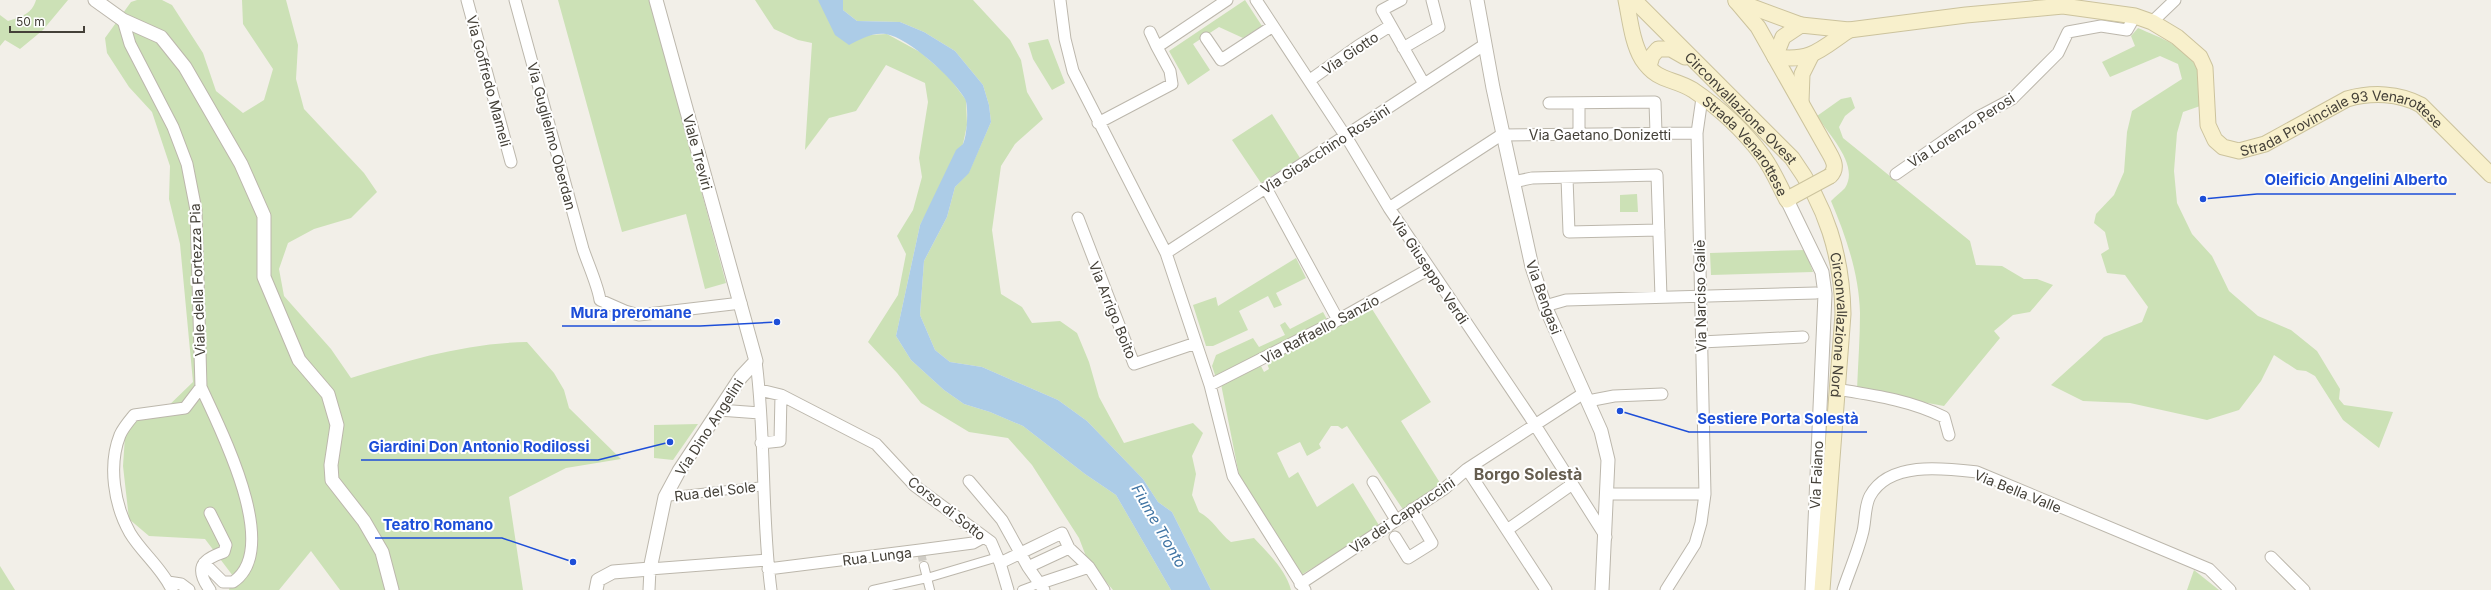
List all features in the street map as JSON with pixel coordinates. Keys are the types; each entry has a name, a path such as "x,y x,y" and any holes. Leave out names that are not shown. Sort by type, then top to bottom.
{"main road":[{"name":"Strada Venarottese","path":"1626,0 1637,47 1656,75 1692,90 1746,136 1762,156 1790,198 1830,176 1834,172 1834,161 1758,27 1735,0"},
{"name":"Circonvallazione Ovest","path":"1634,0 1792,158 1807,179 1830,228"},
{"name":"Strada Venarottese","path":"1735,0 1801,25 1849,30 1966,15 2056,7 2135,16 2155,25"},
{"path":"1775,56 1783,37 1801,25"},
{"name":"Strada Provinciale 93 Venarottese","path":"2155,25 2192,48 2200,57 2205,68 2208,125 2215,140 2229,149 2247,150 2265,144 2347,99 2361,95 2390,95 2413,100 2421,105 2491,175"},
{"name":"Strada Venarottese","path":"1775,56 1794,60 1811,56 1849,30"},
{"path":"1649,66 1652,56 1658,49 1670,49 1696,63"},
{"name":"Strada Venarottese","path":"1801,103 1802,74 1811,56"},
{"name":"Circonvallazione Nord","path":"1822,590 1843,300 1840,268 1830,228"}],"street":[{"path":"95,0 123,20 161,37 185,67 220,124 241,164 264,216 264,277 279,317 299,360 328,394 337,425 331,465 332,480 364,521 382,552 392,590"},
{"name":"Via Goffredo Mameli","path":"467,0 511,162"},
{"name":"Via Guglielmo Oberdan","path":"515,0 590,273 609,300 625,311 639,315 707,306 739,298"},
{"name":"Viale Treviri","path":"656,0 756,361"},
{"path":"1060,0 1065,39 1073,71 1098,124 1166,253 1210,385 1233,476 1302,587"},
{"path":"1158,47 1227,0"},
{"name":"Via Giuseppe Verdi","path":"1256,0 1346,136 1388,208 1535,425 1571,485 1606,537"},
{"path":"1401,0 1382,10 1424,84"},
{"path":"1403,48 1439,27 1432,0"},
{"name":"Via Bengasi","path":"1477,0 1484,45 1530,260 1545,306 1601,431 1608,460 1608,494 1602,590"},
{"path":"2155,25 2175,0"},
{"name":"Via Lorenzo Perosi","path":"1896,174 1978,117 2012,99 2058,53 2068,32 2101,26 2127,30 2135,16"},
{"name":"Viale della Fortezza Pia","path":"123,20 130,44 173,127 187,164 196,210 201,386"},
{"path":"1206,38 1221,60 1273,26"},
{"name":"Via Giotto","path":"1310,80 1358,46 1390,26"},
{"path":"1098,124 1172,84 1170,71 1150,32"},
{"name":"Via Gioacchino Rossini","path":"1166,253 1484,45"},
{"name":"Via Narciso Galiè","path":"1666,590 1695,544 1701,523 1705,494 1697,133 1702,98"},
{"path":"1549,103 1655,102 1656,133"},
{"path":"1579,103 1579,134"},
{"name":"Via Gaetano Donizetti","path":"1504,135 1697,133"},
{"path":"1388,208 1498,137 1504,135"},
{"path":"1513,182 1526,178 1657,175 1661,297"},
{"path":"1567,178 1569,232 1659,230"},
{"path":"1266,188 1338,320"},
{"name":"Via Faiano","path":"1790,198 1822,272 1825,294 1812,590"},
{"name":"Via Arrigo Boito","path":"1078,218 1134,364 1196,343"},
{"name":"Via Raffaello Sanzio","path":"1210,385 1338,320 1429,269"},
{"path":"1545,306 1566,300 1816,293"},
{"path":"1701,342 1803,336"},
{"path":"756,361 760,390 767,564 771,590"},
{"name":"Via Dino Angelini","path":"649,590 650,569 666,497 689,452 741,377 756,361"},
{"path":"201,386 230,453 248,505 251,548 247,569 233,582 223,582 204,563"},
{"path":"189,590 181,584 170,586 130,533 121,514 112,468 120,434 134,415 185,408 201,386"},
{"path":"1836,389 1885,397 1927,409 1944,417 1950,435"},
{"name":"Corso di Sotto","path":"760,390 781,395 876,444 914,486 957,520 991,542 999,560 1008,590"},
{"path":"1586,397 1662,394"},
{"path":"761,443 780,441 781,395"},
{"name":"Via dei Cappuccini","path":"1302,587 1392,522 1444,489 1466,469 1535,425 1586,397"},
{"path":"719,410 760,413"},
{"path":"1466,469 1546,590"},
{"name":"Via Bella Valle","path":"1843,590 1862,536 1870,497 1877,486 1886,477 1896,474 1951,469 1976,472 2209,569 2230,590"},
{"path":"969,481 1002,520 1041,587"},
{"path":"1373,482 1392,522"},
{"path":"1506,530 1571,485"},
{"name":"Rua del Sole","path":"666,497 765,486"},
{"path":"1608,494 1705,494"},
{"path":"1395,537 1408,558 1432,543 1412,509"},
{"path":"210,513 224,539 226,550 210,556 204,563 202,578 210,590"},
{"path":"873,590 999,560 1021,553 1062,533 1069,548 1089,567 1104,590"},
{"name":"Rua Lunga","path":"650,569 767,564 921,552 973,542 984,537"},
{"path":"1028,567 1069,548"},
{"path":"2271,557 2304,590"},
{"path":"924,566 930,590"},
{"path":"1022,590 1041,587 1089,567"},
{"path":"596,590 598,580 613,572 650,569"}],"green space":[{"path":"36,0 68,0 43,30 20,49 5,40 0,46 0,15 8,21 22,16 32,9"},
{"path":"137,0 162,0 172,5 203,53 216,91 243,113 264,100 273,69 243,24 242,0 286,0 298,45 296,79 304,109 364,173 377,192 351,218 314,229 288,243 279,269 284,296 331,349 351,378 416,359 460,349 505,343 527,342 554,373 564,390 569,408 621,459 566,468 509,497 523,590 340,590 311,551 279,590 229,590 233,576 205,539 149,536 129,519 123,466 126,421 164,410 193,382 180,244 169,199 170,166 152,112 129,87 107,53 105,38 131,2"},
{"path":"558,0 650,0 726,283 705,289 686,214 622,232"},
{"path":"755,0 818,0 867,35 887,34 920,52 948,76 966,100 967,125 963,144 920,225 896,336 911,360 944,390 964,404 990,412 1023,426 1085,474 1116,495 1171,590 1113,590 1087,559 1079,538 1032,465 1008,438 969,432 921,403 897,373 868,342 898,295 906,254 897,236 913,210 922,177 919,158 928,102 925,83 886,65 856,111 829,118 805,150 812,43 798,40 774,29"},
{"path":"843,0 973,0 1010,40 1021,60 1027,92 1043,119 1015,144 1001,166 992,230 1001,294 1022,307 1032,323 1060,321 1077,333 1089,362 1099,397 1124,443 1193,423 1203,433 1192,456 1196,474 1192,495 1199,512 1208,518 1231,542 1254,538 1281,569 1289,583 1291,590 1211,590 1172,512 1158,502 1143,479 1087,421 1058,400 982,367 950,362 935,350 920,315 924,261 947,217 955,187 969,172 991,122 989,105 983,85 955,51 924,32 900,22 857,21 843,10"},
{"path":"1245,0 1262,26 1243,38 1219,27 1193,44 1210,70 1188,85 1169,51"},
{"path":"2138,28 2164,39 2180,49 2188,55 2198,71 2201,83 2203,105 2183,112 2177,133 2174,171 2177,203 2192,234 2212,256 2229,291 2258,316 2291,330 2317,351 2340,389 2339,399 2344,405 2393,412 2379,448 2343,420 2315,376 2306,371 2297,370 2274,355 2261,381 2239,410 2207,420 2130,403 2083,401 2051,385 2104,337 2142,322 2148,307 2125,275 2107,273 2101,254 2109,249 2105,232 2094,223 2096,214 2114,195 2124,172 2127,132 2132,111 2182,79 2178,64 2160,56 2110,77 2102,62 2135,46 2131,36"},
{"path":"1048,39 1065,83 1052,90 1033,59 1028,43"},
{"path":"1851,97 1855,108 1845,116 1839,127 1843,138 1970,241 1976,265 2002,266 2024,279 2037,279 2053,285 2030,312 2013,315 1994,331 2000,338 1944,406 1857,390 1860,313 1859,298 1847,242 1831,201 1845,188 1849,179 1848,170 1846,160 1841,150 1817,116 1841,99"},
{"path":"1272,114 1300,158 1261,183 1232,140"},
{"path":"1637,194 1638,212 1620,212 1620,195"},
{"path":"1805,250 1813,272 1711,275 1710,253"},
{"path":"1296,258 1306,278 1276,293 1282,305 1274,308 1268,296 1239,311 1248,330 1213,346 1206,346 1193,305 1216,297 1218,306"},
{"path":"1372,309 1431,402 1401,421 1442,486 1404,511 1347,426 1342,429 1338,426 1331,426 1319,444 1321,448 1307,456 1300,442 1277,453 1289,478 1298,472 1317,507 1353,483 1380,527 1301,575 1239,475 1221,384 1261,366 1264,372 1269,369 1267,363"},
{"path":"1323,312 1329,323 1219,376 1215,375 1212,366 1216,355 1253,338 1259,347 1285,335 1280,325 1285,322 1290,329"},
{"path":"698,424 673,460 654,458 654,425"},
{"path":"0,566 15,590 0,590"},
{"path":"2194,570 2219,590 2187,590"}],"water":[{"name":"Fiume Tronto","path":"818,0 843,0 843,10 857,21 900,22 924,32 955,51 983,85 989,105 991,122 969,173 955,187 947,217 924,261 920,315 935,350 950,362 982,367 1058,400 1087,421 1143,479 1158,502 1172,512 1211,590 1171,590 1116,495 1085,474 1023,426 990,412 964,404 944,390 911,360 896,336 920,225 956,150 963,144 966,135 967,108 965,99 951,81 930,60 896,37 886,34 876,34 867,36 849,45 835,35"}],"tunnel":[{"path":"921,553 924,566"}],"place":[{"name":"Oleificio Angelini Alberto","path":"2203,199"},
{"name":"Mura preromane","path":"777,322"},
{"name":"Sestiere Porta Solestà","path":"1620,411"},
{"name":"Giardini Don Antonio Rodilossi","path":"670,442"},
{"name":"Teatro Romano","path":"573,562"}],"district":[{"name":"Borgo Solestà","path":"1528,474"}]}
